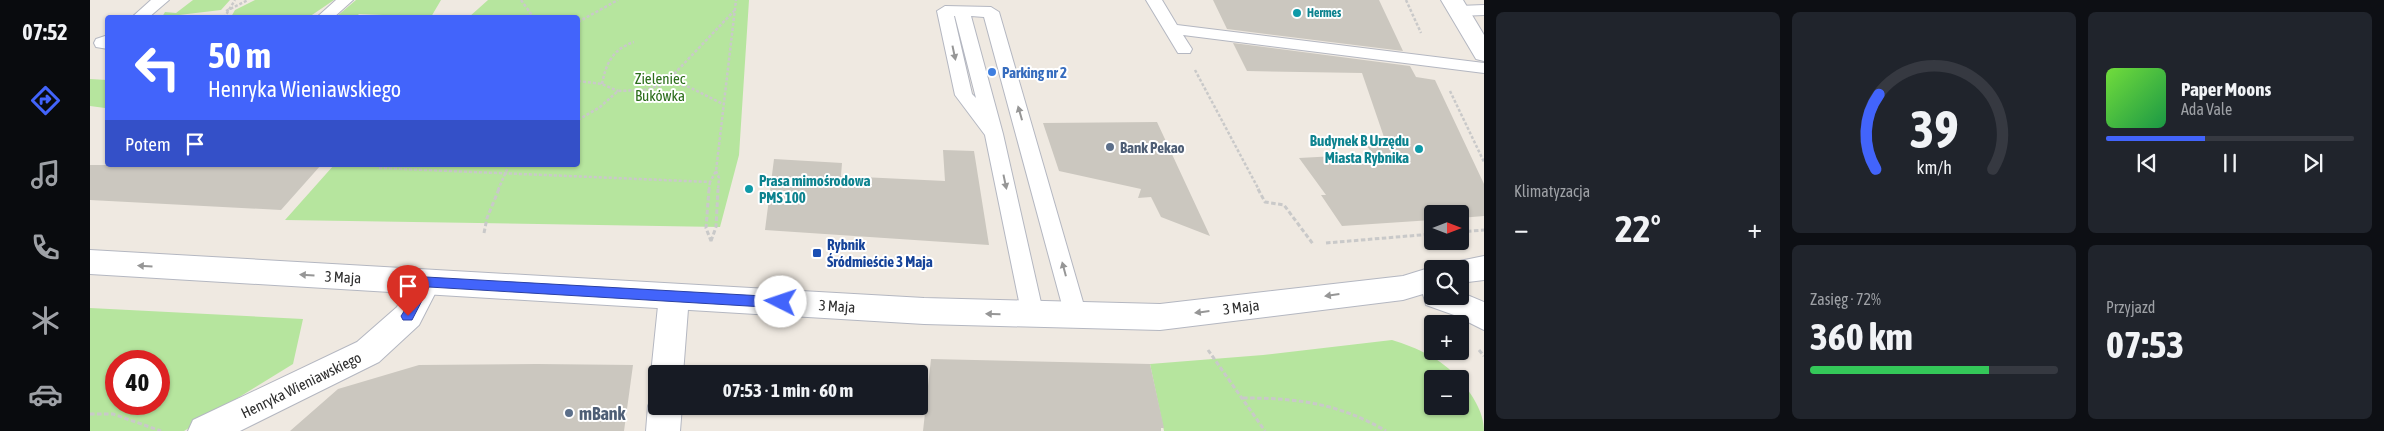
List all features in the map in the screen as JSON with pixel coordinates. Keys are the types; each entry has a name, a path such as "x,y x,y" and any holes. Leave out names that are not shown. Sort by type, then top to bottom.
{"street":[{"path":"1455,6 1484,54"},
{"name":"3 Maja","path":"90,262 924,312 1034,316 1160,317 1403,288 1424,281"},
{"path":"1469,270 1484,268"},
{"name":"Henryka Wieniawskiego","path":"205,431 368,352 408,316 426,282"},
{"path":"1403,288 1424,293"},
{"path":"668,365 674,296"},
{"path":"1462,305 1484,317"},
{"path":"663,431 664,415"}],"lane":[{"path":"142,15 161,0"},
{"path":"328,15 345,0"},
{"path":"1154,0 1174,29 1184,48"},
{"path":"1455,6 1484,10"},
{"path":"994,134 964,95 945,11 991,12 1076,316"},
{"path":"962,11 994,134 1034,316"},
{"path":"1174,29 1484,68"}],"path":[{"path":"225,15 235,0"},
{"path":"226,11 248,0"},
{"path":"521,0 532,15"},
{"path":"580,21 618,0"},
{"path":"716,171 719,178 716,227 711,242 706,228 710,182 716,171 736,0"},
{"path":"670,83 675,72 734,11"},
{"path":"602,84 608,60 624,44 634,42"},
{"path":"1184,48 1265,202 1284,205 1313,244"},
{"path":"580,80 602,84 618,91 644,90 670,83 689,87 723,104"},
{"path":"580,119 600,107 618,91"},
{"path":"484,233 487,218 508,167"},
{"path":"379,168 505,175 710,182"},
{"path":"1469,231 1484,230"},
{"path":"1326,243 1424,235"},
{"path":"1208,350 1265,431"},
{"path":"1243,398 1305,399 1332,405 1364,417 1386,431"},
{"path":"90,414 113,414 161,431"}],"green space":[{"path":"193,0 230,0 221,10 163,15 165,12 176,13"},
{"path":"255,0 334,0 312,15 232,15 235,10"},
{"path":"356,0 441,0 432,15 338,15"},
{"name":"Zieleniec Bukówka","path":"488,0 749,0 739,155 720,227 285,220 332,167 580,167 580,15 471,15"},
{"path":"90,79 105,80 105,108 90,106"},
{"path":"90,308 303,319 293,364 184,431 90,431"},
{"path":"1392,340 1424,353 1424,360 1436,360 1450,370 1424,370 1424,415 1469,415 1469,391 1482,417 1484,431 1164,431 1150,364 1263,355"}],"building":[{"path":"1213,0 1379,0 1403,51 1227,29"},
{"name":"Budynek B Urzędu Miasta Rybnika","path":"1233,43 1410,66 1416,77 1435,80 1484,184 1484,216 1469,217 1469,205 1424,205 1424,221 1342,226 1321,195 1326,195 1299,158 1373,154 1366,145 1386,143 1362,73 1247,71"},
{"name":"Bank Pekao","path":"1157,122 1210,236 1161,217 1151,197 1138,198 1141,189 1059,171 1043,123"},
{"path":"943,150 974,151 989,245 765,230 774,159 842,163 841,176 945,181"},
{"path":"90,165 105,165 105,167 319,167 281,210 90,200"},
{"path":"931,359 1150,364 1164,428 1161,428 1161,431 923,431 925,415 928,415 928,386"},
{"path":"419,365 633,365 624,431 290,431 338,389"}],"place":[{"name":"Hermes","path":"1297,13"},
{"name":"Parking nr 2","path":"992,72"},
{"name":"Bank Pekao","path":"1110,147"},
{"name":"Budynek B Urzędu Miasta Rybnika","path":"1419,149"},
{"name":"Prasa mimośrodowa PMS 100","path":"749,189"},
{"name":"Rybnik Śródmieście 3 Maja","path":"817,253"},
{"name":"mBank","path":"569,413"}],"route":[{"path":"408,316 426,282 781,302"}]}
